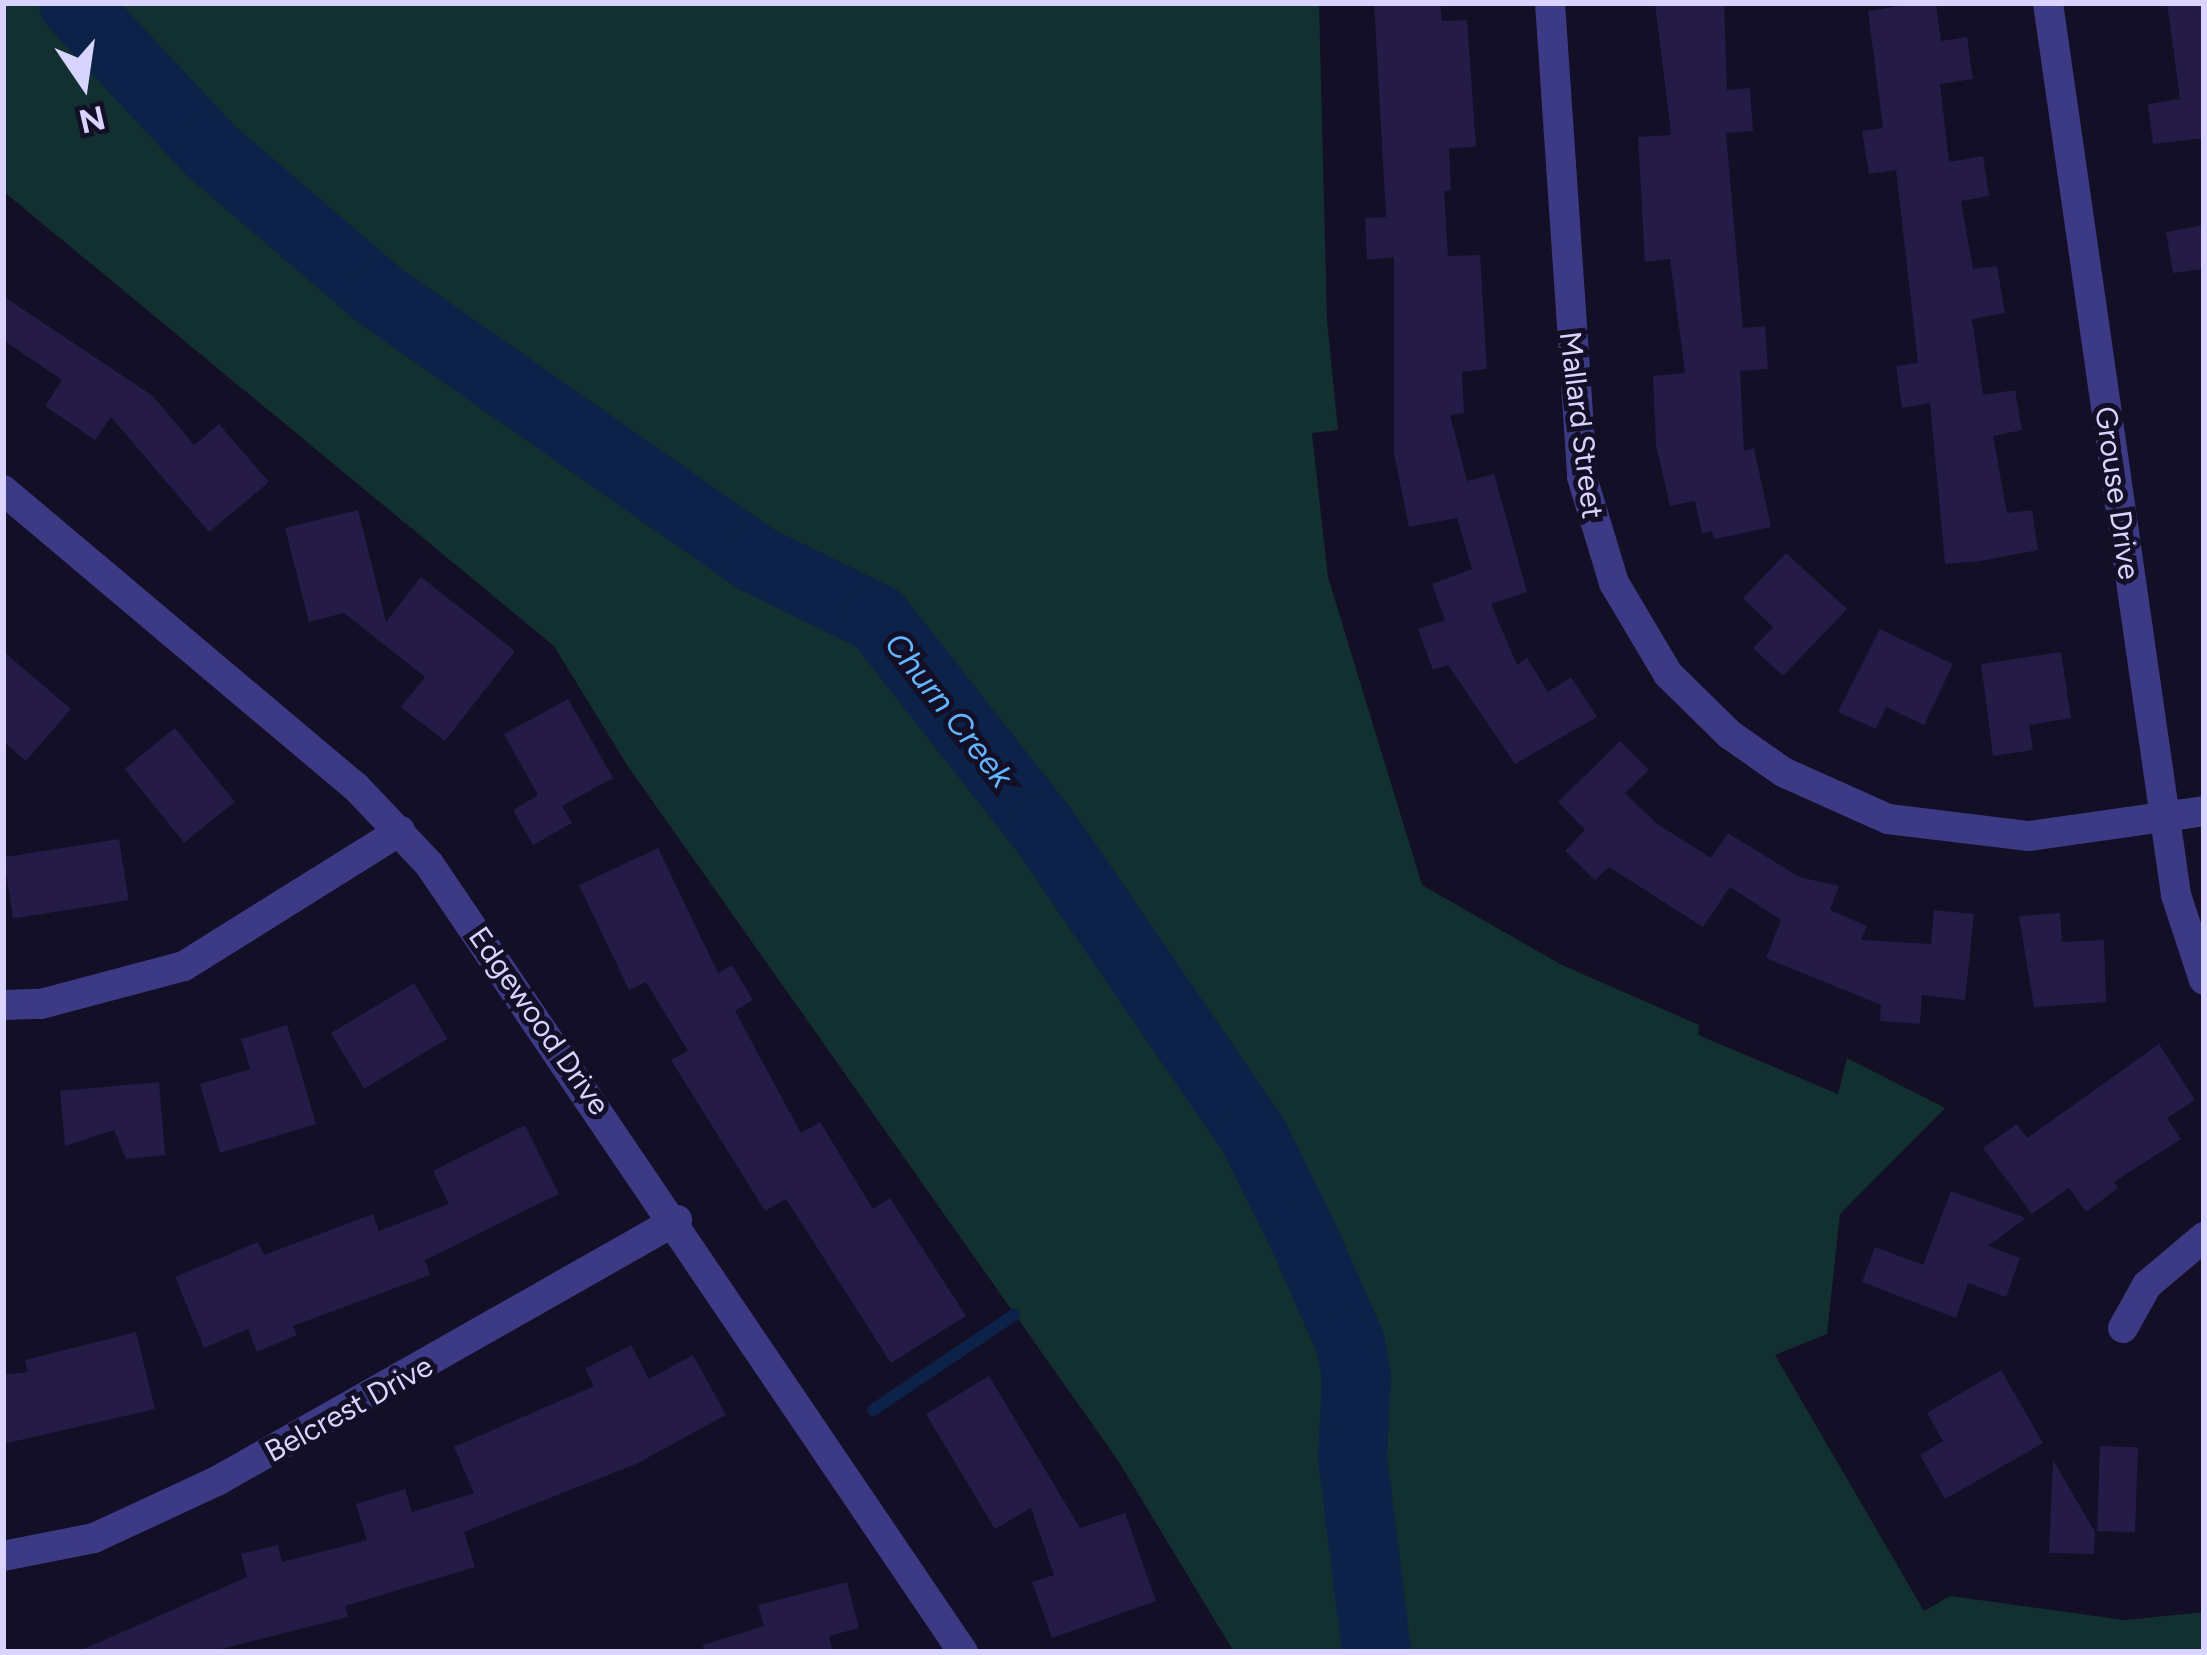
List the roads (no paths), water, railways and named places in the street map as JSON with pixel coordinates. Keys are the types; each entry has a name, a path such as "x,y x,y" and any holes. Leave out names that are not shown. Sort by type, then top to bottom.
{"street":[{"name":"Mallard Street","path":"1550,3 1582,477 1614,583 1668,674 1729,734 1783,772 1888,818 2029,836 2204,811"},
{"name":"Grouse Drive","path":"2048,3 2181,921 2204,980"},
{"name":"Edgewood Drive","path":"3,490 400,831 677,1220 963,1652"},
{"path":"3,1005 41,1004 184,966 400,831"},
{"name":"Belcrest Drive","path":"3,1556 94,1538 217,1481 677,1220"},
{"path":"2123,1328 2146,1285 2204,1237"}],"waterway":[{"name":"Churn Creek","path":"73,3 210,150 379,295 756,559 877,618 1044,830 1253,1135 1303,1236 1350,1343 1356,1378 1352,1458 1376,1652"},
{"path":"873,1410 1014,1315"}]}
